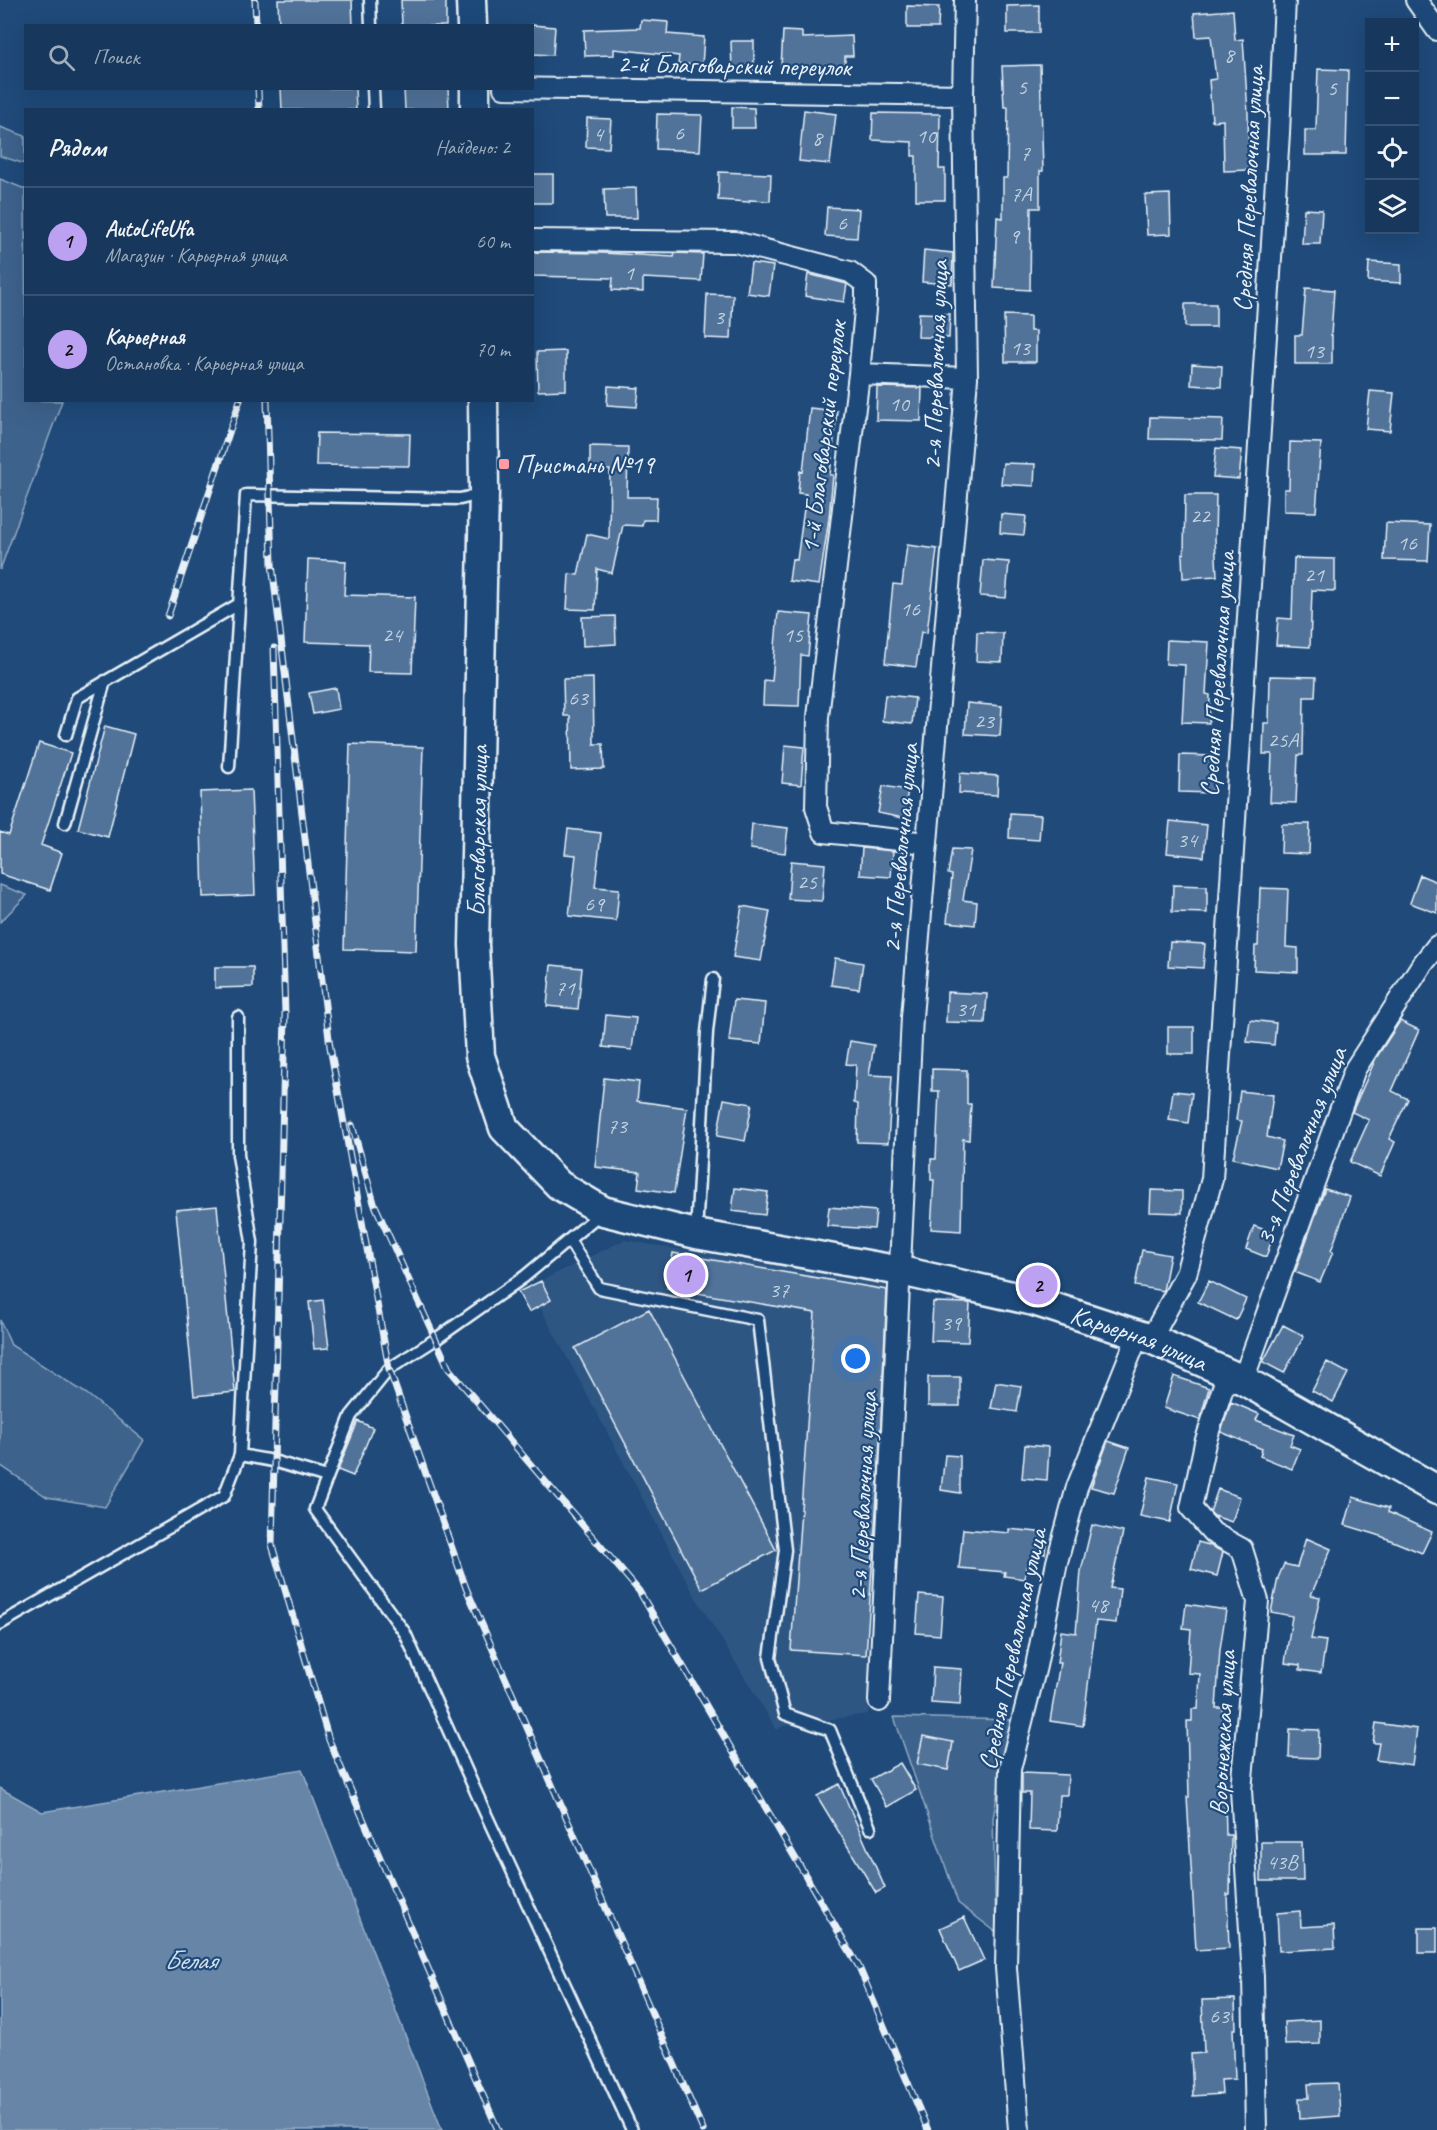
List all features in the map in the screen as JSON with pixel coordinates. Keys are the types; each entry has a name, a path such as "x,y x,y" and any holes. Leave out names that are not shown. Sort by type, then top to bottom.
{"street":[{"path":"471,0 472,24"},
{"name":"2-я Перевалочная улица","path":"879,1701 912,1017 967,378 963,95 965,0"},
{"name":"Средняя Перевалочная улица","path":"1019,2130 1006,1968 1010,1769 1036,1666 1057,1562 1077,1487 1144,1337 1186,1274 1212,1179 1279,133 1285,0"},
{"path":"1416,0 1437,30"},
{"name":"2-й Благоварский переулок","path":"534,88 963,95"},
{"path":"474,90 475,108"},
{"name":"1-й Благоварский переулок","path":"534,240 735,242 850,272 866,284 867,299 859,374 818,717 816,807 824,832 927,843"},
{"path":"859,374 967,378"},
{"name":"Благоварская улица","path":"483,402 484,493 474,945 480,1056 504,1128 559,1185 603,1211"},
{"name":"3-я Перевалочная улица","path":"1235,1376 1355,1069 1421,966 1437,946"},
{"name":"Карьерная улица","path":"603,1211 696,1234 901,1271 1034,1301 1144,1337 1235,1376 1437,1490"},
{"name":"Воронежская улица","path":"1235,1376 1205,1443 1191,1508 1213,1533 1242,1549 1258,1601 1241,1790 1253,1977 1256,2130"}],"lane":[{"path":"370,0 371,24"},
{"path":"373,90 374,108"},
{"path":"229,767 246,495 460,499 484,493"},
{"path":"66,735 77,698 239,604"},
{"path":"65,823 105,681"},
{"path":"696,1234 707,1032 713,979"},
{"path":"0,1624 224,1496 240,1455 252,1242 238,1155 238,1017"},
{"path":"603,1211 524,1276 436,1339 389,1369 351,1416 315,1509 405,1633 632,2130"},
{"path":"569,1240 599,1288 758,1320 785,1550 770,1658 785,1714 830,1730 870,1828"},
{"path":"240,1455 273,1461 327,1477"}],"shaded area":[{"path":"0,127 24,136 24,164 0,156"},
{"path":"0,179 24,189 24,402 62,402 0,570"},
{"path":"0,885 27,895 0,922"},
{"path":"624,1240 894,1286 868,1714 783,1726 777,1730 696,1598 540,1307 529,1312 518,1292"},
{"path":"0,1320 11,1345 87,1394 144,1440 105,1507 47,1497 0,1465"},
{"path":"894,1717 1011,1720 993,1818 996,1932 958,1903"}],"water":[{"name":"Белая","path":"302,1769 442,2130 0,2130 0,1788 42,1812"}],"building":[{"path":"278,0 352,0 353,24 279,24"},
{"path":"401,0 446,0 446,24 402,24"},
{"path":"1039,5 1039,33 1007,33 1007,6"},
{"path":"907,6 939,7 938,28 907,28"},
{"path":"1233,10 1235,40 1243,39 1249,170 1224,171 1223,120 1212,121 1209,80 1216,79 1211,36 1196,37 1194,13"},
{"path":"641,20 668,22 667,34 704,37 702,65 678,64 679,56 614,49 614,55 585,56 584,30 640,28"},
{"path":"534,25 555,27 553,55 534,54"},
{"path":"783,31 802,32 802,38 852,36 853,56 845,56 845,69 781,67"},
{"path":"731,41 754,41 754,70 732,70"},
{"path":"1040,65 1043,171 1040,171 1040,208 1031,208 1030,290 994,288 997,217 1003,218 1003,178 1007,178 1008,107 1004,107 1002,66"},
{"path":"1318,69 1348,70 1346,155 1305,155 1305,130 1316,130"},
{"path":"281,90 355,90 356,108 282,108"},
{"path":"404,90 448,90 449,108 405,108"},
{"path":"732,107 754,108 755,128 732,128"},
{"path":"804,110 836,114 830,164 799,161"},
{"path":"873,113 940,114 939,169 945,169 945,200 916,200 916,156 912,156 912,142 872,140"},
{"path":"657,114 702,115 700,151 656,149"},
{"path":"587,118 611,119 609,148 586,147"},
{"path":"719,172 771,174 770,201 718,200"},
{"path":"534,174 553,174 553,203 534,203"},
{"path":"636,188 637,218 605,218 604,189"},
{"path":"1170,194 1171,234 1147,235 1145,195"},
{"path":"827,207 859,209 857,238 825,236"},
{"path":"1304,209 1322,210 1320,244 1302,244"},
{"path":"924,250 953,253 952,284 922,282"},
{"path":"534,252 674,257 675,253 703,254 701,281 643,278 643,292 612,290 613,278 534,276"},
{"path":"1369,262 1401,264 1401,283 1368,281"},
{"path":"751,263 773,266 769,296 747,293"},
{"path":"808,274 847,284 844,302 805,296"},
{"path":"1306,288 1334,290 1332,364 1295,364 1295,335 1302,335"},
{"path":"707,294 733,295 731,339 705,338"},
{"path":"1185,304 1216,304 1216,327 1185,327"},
{"path":"919,313 950,314 949,338 918,337"},
{"path":"1004,315 1030,316 1030,331 1036,331 1036,362 1005,362"},
{"path":"566,351 566,390 538,391 537,352"},
{"path":"1192,364 1222,366 1221,387 1191,385"},
{"path":"608,386 639,388 637,407 607,405"},
{"path":"877,387 922,388 921,421 876,420"},
{"path":"1370,391 1394,393 1390,431 1366,429"},
{"path":"810,408 837,411 830,475 833,475 829,518 819,585 789,581 792,559 797,560 806,494 798,493 800,471 803,472"},
{"path":"1150,417 1223,419 1222,440 1149,439"},
{"path":"317,433 410,434 409,466 316,465"},
{"path":"1290,442 1321,443 1316,512 1284,511 1284,489 1289,489"},
{"path":"590,446 628,447 627,497 657,497 656,520 643,520 642,526 623,525 612,573 597,569 595,610 567,609 569,574 578,575 587,534 609,539 610,470 590,470"},
{"path":"1216,448 1242,450 1239,479 1213,477"},
{"path":"1003,463 1035,464 1034,486 1001,484"},
{"path":"1185,495 1216,495 1217,576 1183,578"},
{"path":"1001,514 1026,516 1024,535 1000,533"},
{"path":"1386,523 1430,525 1428,561 1384,560"},
{"path":"907,545 937,549 927,633 921,632 916,667 885,663 893,584 902,585"},
{"path":"1294,558 1335,559 1335,591 1312,590 1310,647 1276,645 1278,618 1292,619"},
{"path":"308,559 346,561 344,595 415,597 412,673 368,672 369,644 305,642"},
{"path":"983,560 1009,562 1006,598 980,596"},
{"path":"778,612 812,615 808,656 801,655 799,706 763,705 764,680 772,681"},
{"path":"615,616 616,644 583,646 582,617"},
{"path":"977,632 1003,633 1002,662 976,661"},
{"path":"1167,640 1209,642 1206,694 1210,695 1209,723 1182,722 1185,665 1166,664"},
{"path":"1270,676 1316,677 1315,697 1304,697 1303,755 1298,755 1296,803 1270,802 1272,754 1263,754 1264,723 1269,723"},
{"path":"593,678 594,744 603,744 604,769 571,770 570,716 564,716 563,679"},
{"path":"336,688 339,709 313,714 309,693"},
{"path":"885,695 915,698 912,724 882,721"},
{"path":"967,703 1002,706 1000,736 965,734"},
{"path":"105,726 134,734 108,837 78,829"},
{"path":"39,743 71,753 41,845 62,853 50,890 0,874 0,832 9,835"},
{"path":"350,744 423,747 416,951 344,949"},
{"path":"785,745 804,747 801,785 782,783"},
{"path":"1180,755 1214,756 1213,793 1179,792"},
{"path":"960,773 998,776 997,795 959,793"},
{"path":"883,786 908,790 903,818 878,813"},
{"path":"251,790 255,895 203,897 200,792"},
{"path":"1010,813 1041,815 1039,840 1009,838"},
{"path":"1170,821 1207,825 1204,857 1167,853"},
{"path":"752,824 788,828 785,853 750,849"},
{"path":"1282,824 1310,824 1309,854 1281,853"},
{"path":"568,829 601,833 595,887 619,889 616,921 569,916 576,855 565,854"},
{"path":"862,848 893,851 891,877 860,875"},
{"path":"952,849 971,850 963,900 977,902 975,925 947,922 952,875 948,874"},
{"path":"791,861 825,864 822,901 788,899"},
{"path":"1420,875 1437,882 1437,913 1410,903"},
{"path":"1173,885 1207,886 1207,913 1172,912"},
{"path":"1260,888 1288,889 1286,947 1298,948 1298,972 1254,970 1255,946 1258,946"},
{"path":"742,906 770,911 761,961 733,957"},
{"path":"1170,942 1205,944 1203,968 1168,966"},
{"path":"835,958 863,963 859,989 831,985"},
{"path":"551,965 582,968 578,1009 547,1006"},
{"path":"215,967 253,967 253,987 215,988"},
{"path":"947,992 987,994 985,1023 946,1022"},
{"path":"734,1000 765,1003 761,1044 729,1041"},
{"path":"606,1015 636,1018 632,1050 603,1047"},
{"path":"1250,1020 1276,1023 1274,1045 1247,1042"},
{"path":"1400,1021 1419,1030 1392,1091 1408,1099 1389,1139 1395,1142 1380,1176 1350,1162 1369,1120 1352,1112 1376,1058"},
{"path":"1168,1027 1194,1027 1194,1054 1168,1054"},
{"path":"850,1041 874,1045 869,1075 892,1076 888,1143 857,1142 858,1104 854,1103 856,1065 846,1064"},
{"path":"932,1069 967,1070 967,1104 971,1104 969,1140 963,1139 961,1231 931,1229 934,1180 931,1180 931,1159 936,1159 939,1091 932,1091"},
{"path":"604,1078 639,1082 637,1101 687,1108 674,1193 638,1188 640,1172 595,1167"},
{"path":"1173,1091 1192,1093 1188,1123 1169,1120"},
{"path":"1240,1091 1273,1095 1267,1137 1283,1141 1277,1168 1233,1158 1242,1121 1236,1120"},
{"path":"724,1099 752,1104 745,1141 717,1136"},
{"path":"735,1188 768,1192 765,1215 732,1211"},
{"path":"1325,1189 1350,1197 1331,1251 1333,1252 1320,1282 1295,1272"},
{"path":"1151,1190 1182,1191 1182,1213 1150,1212"},
{"path":"217,1206 235,1392 194,1396 176,1210"},
{"path":"829,1207 876,1211 874,1229 827,1226"},
{"path":"1254,1226 1274,1233 1266,1257 1246,1249"},
{"path":"1142,1250 1170,1255 1163,1291 1135,1286"},
{"path":"673,1253 887,1290 878,1483 866,1655 791,1650 815,1313 667,1288"},
{"path":"541,1281 551,1300 529,1312 518,1292"},
{"path":"1209,1281 1246,1299 1236,1320 1198,1302"},
{"path":"323,1300 329,1348 314,1349 309,1302"},
{"path":"933,1302 970,1303 968,1342 931,1341"},
{"path":"649,1309 776,1550 702,1589 575,1348"},
{"path":"1283,1325 1304,1336 1284,1373 1263,1362"},
{"path":"1327,1362 1348,1373 1333,1402 1312,1391"},
{"path":"1174,1376 1209,1388 1200,1420 1164,1408"},
{"path":"928,1377 960,1377 960,1406 928,1406"},
{"path":"996,1382 1021,1386 1017,1412 991,1408"},
{"path":"1231,1402 1259,1414 1256,1420 1294,1435 1290,1445 1300,1449 1292,1469 1260,1456 1262,1449 1221,1432"},
{"path":"358,1421 373,1428 353,1476 338,1470"},
{"path":"1108,1441 1129,1448 1114,1493 1091,1487"},
{"path":"1025,1445 1049,1447 1047,1480 1022,1478"},
{"path":"945,1455 960,1456 960,1493 941,1490"},
{"path":"1149,1477 1178,1483 1170,1522 1140,1516"},
{"path":"1218,1489 1240,1497 1232,1522 1214,1516 1210,1512"},
{"path":"1353,1497 1389,1508 1388,1512 1432,1532 1422,1553 1378,1535 1345,1525"},
{"path":"1092,1525 1123,1532 1110,1588 1120,1589 1116,1623 1096,1621 1083,1726 1050,1721 1060,1663 1057,1663 1061,1631 1076,1633 1081,1571"},
{"path":"963,1529 1009,1533 1009,1529 1047,1533 1045,1554 1035,1553 1034,1567 1026,1566 1025,1579 1004,1576 1005,1572 959,1568"},
{"path":"1306,1538 1331,1549 1311,1595 1320,1597 1311,1639 1326,1641 1321,1673 1300,1670 1300,1665 1285,1663 1292,1616 1271,1612 1278,1578 1284,1564 1297,1567"},
{"path":"1198,1542 1223,1552 1217,1576 1191,1569"},
{"path":"919,1595 943,1597 940,1635 916,1633"},
{"path":"1186,1604 1226,1610 1220,1649 1216,1708 1223,1708 1226,1835 1231,1835 1230,1894 1227,1894 1229,1948 1196,1950 1187,1797 1189,1797 1187,1721 1192,1721 1192,1709 1198,1709 1200,1674 1188,1673 1191,1629 1183,1628"},
{"path":"933,1667 962,1669 960,1705 931,1703"},
{"path":"1376,1723 1417,1729 1412,1765 1376,1760 1379,1743 1373,1743"},
{"path":"1290,1729 1319,1730 1318,1758 1289,1757"},
{"path":"923,1736 953,1742 948,1770 917,1764"},
{"path":"900,1763 916,1790 887,1807 871,1779"},
{"path":"1022,1773 1068,1775 1067,1795 1059,1795 1057,1831 1029,1830 1030,1793 1022,1793"},
{"path":"839,1784 885,1888 876,1893 817,1796"},
{"path":"1261,1842 1302,1842 1303,1881 1261,1881"},
{"path":"1300,1911 1301,1927 1334,1925 1335,1948 1279,1951 1277,1913"},
{"path":"964,1917 984,1960 959,1971 940,1928"},
{"path":"1419,1928 1437,1928 1437,1953 1419,1953"},
{"path":"1235,1999 1236,2029 1233,2029 1235,2079 1221,2080 1222,2094 1193,2096 1191,2054 1204,2053 1202,2000"},
{"path":"1320,2020 1320,2044 1285,2045 1284,2022"},
{"path":"1338,2083 1340,2116 1300,2119 1299,2098 1309,2098 1308,2084"}],"railway":[{"path":"255,0 256,24"},
{"path":"258,90 259,108"},
{"path":"168,616 239,402"},
{"path":"267,402 272,564 330,1047 389,1369 466,1588 703,2130"},
{"path":"274,648 285,1014 272,1545 329,1740 498,2130"},
{"path":"352,1125 374,1203 449,1369 639,1591 859,1967 928,2130"}],"place":[{"name":"Пристань №19","path":"504,464"},
{"name":"AutoLifeUfa","path":"686,1275"},
{"name":"Карьерная","path":"1038,1285"}]}
